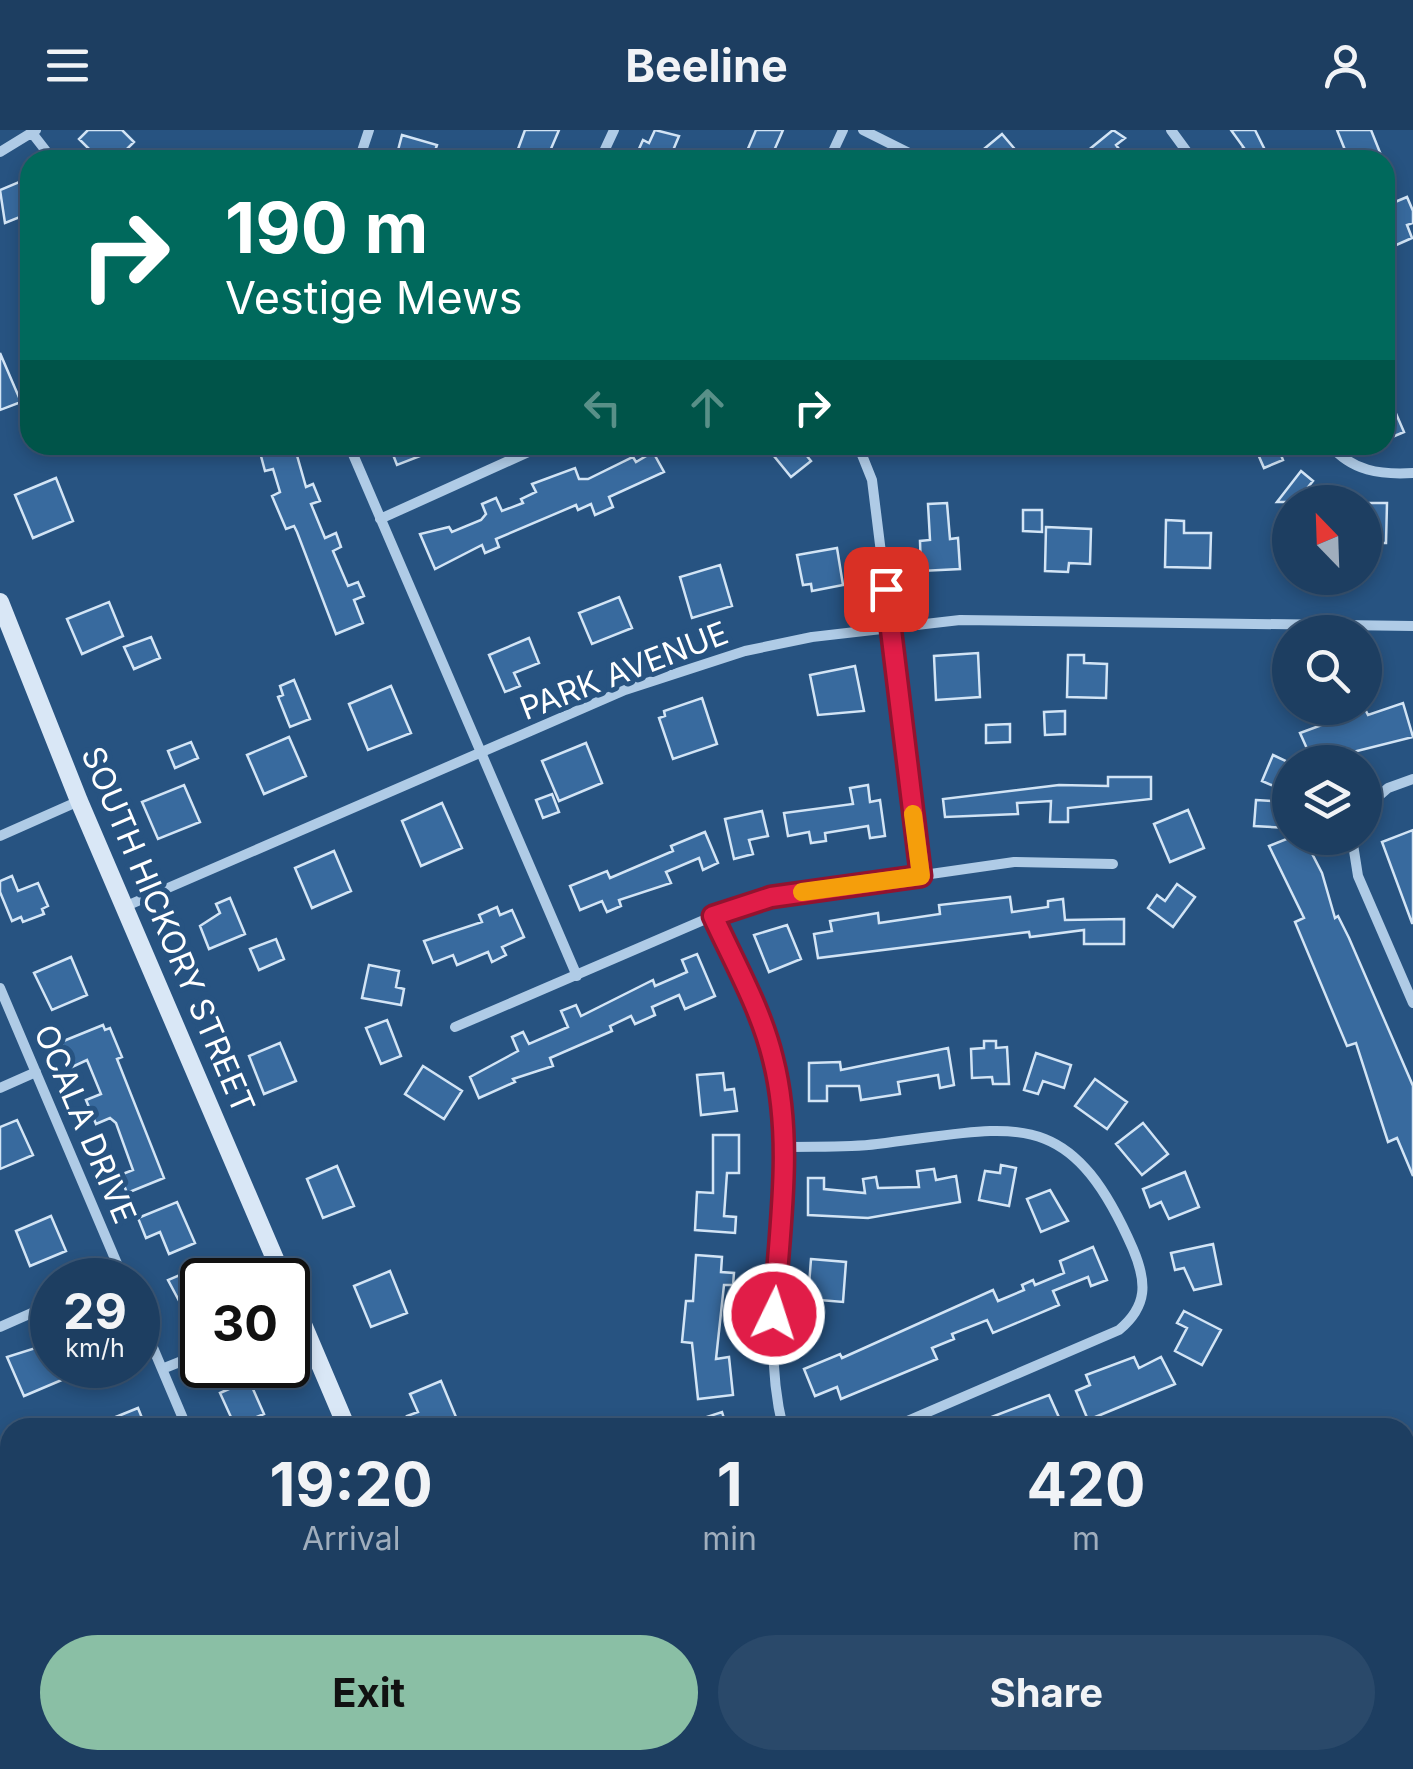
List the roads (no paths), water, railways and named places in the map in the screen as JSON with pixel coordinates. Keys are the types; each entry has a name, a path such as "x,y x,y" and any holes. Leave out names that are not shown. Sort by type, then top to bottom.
{"street":[{"path":"863,130 903,150"},
{"path":"0,152 34,132"},
{"path":"354,455 577,976"},
{"path":"380,518 522,455"},
{"path":"862,455 872,480 921,876"},
{"path":"1343,455 1360,468 1385,474 1413,473"},
{"name":"SOUTH HICKORY STREET","path":"0,602 79,801 275,1258"},
{"name":"PARK AVENUE","path":"124,907 625,690 795,640 890,625 960,620 1413,626"},
{"path":"1382,793 1413,779"},
{"path":"0,836 79,801"},
{"path":"1355,855 1358,876 1413,1004"},
{"path":"456,1027 713,916 771,897 1014,862 1113,864"},
{"path":"713,916 772,1055 784,1147 772,1347 782,1418"},
{"name":"OCALA DRIVE","path":"0,988 115,1258"},
{"path":"0,1088 36,1072"},
{"path":"784,1147 872,1145 984,1128 1017,1130 1051,1142 1096,1177 1140,1264 1145,1286 1141,1304 1119,1330 914,1418"},
{"path":"0,1327 30,1314"},
{"path":"310,1351 342,1418"},
{"path":"162,1370 180,1362"},
{"path":"160,1365 183,1418"}]}
